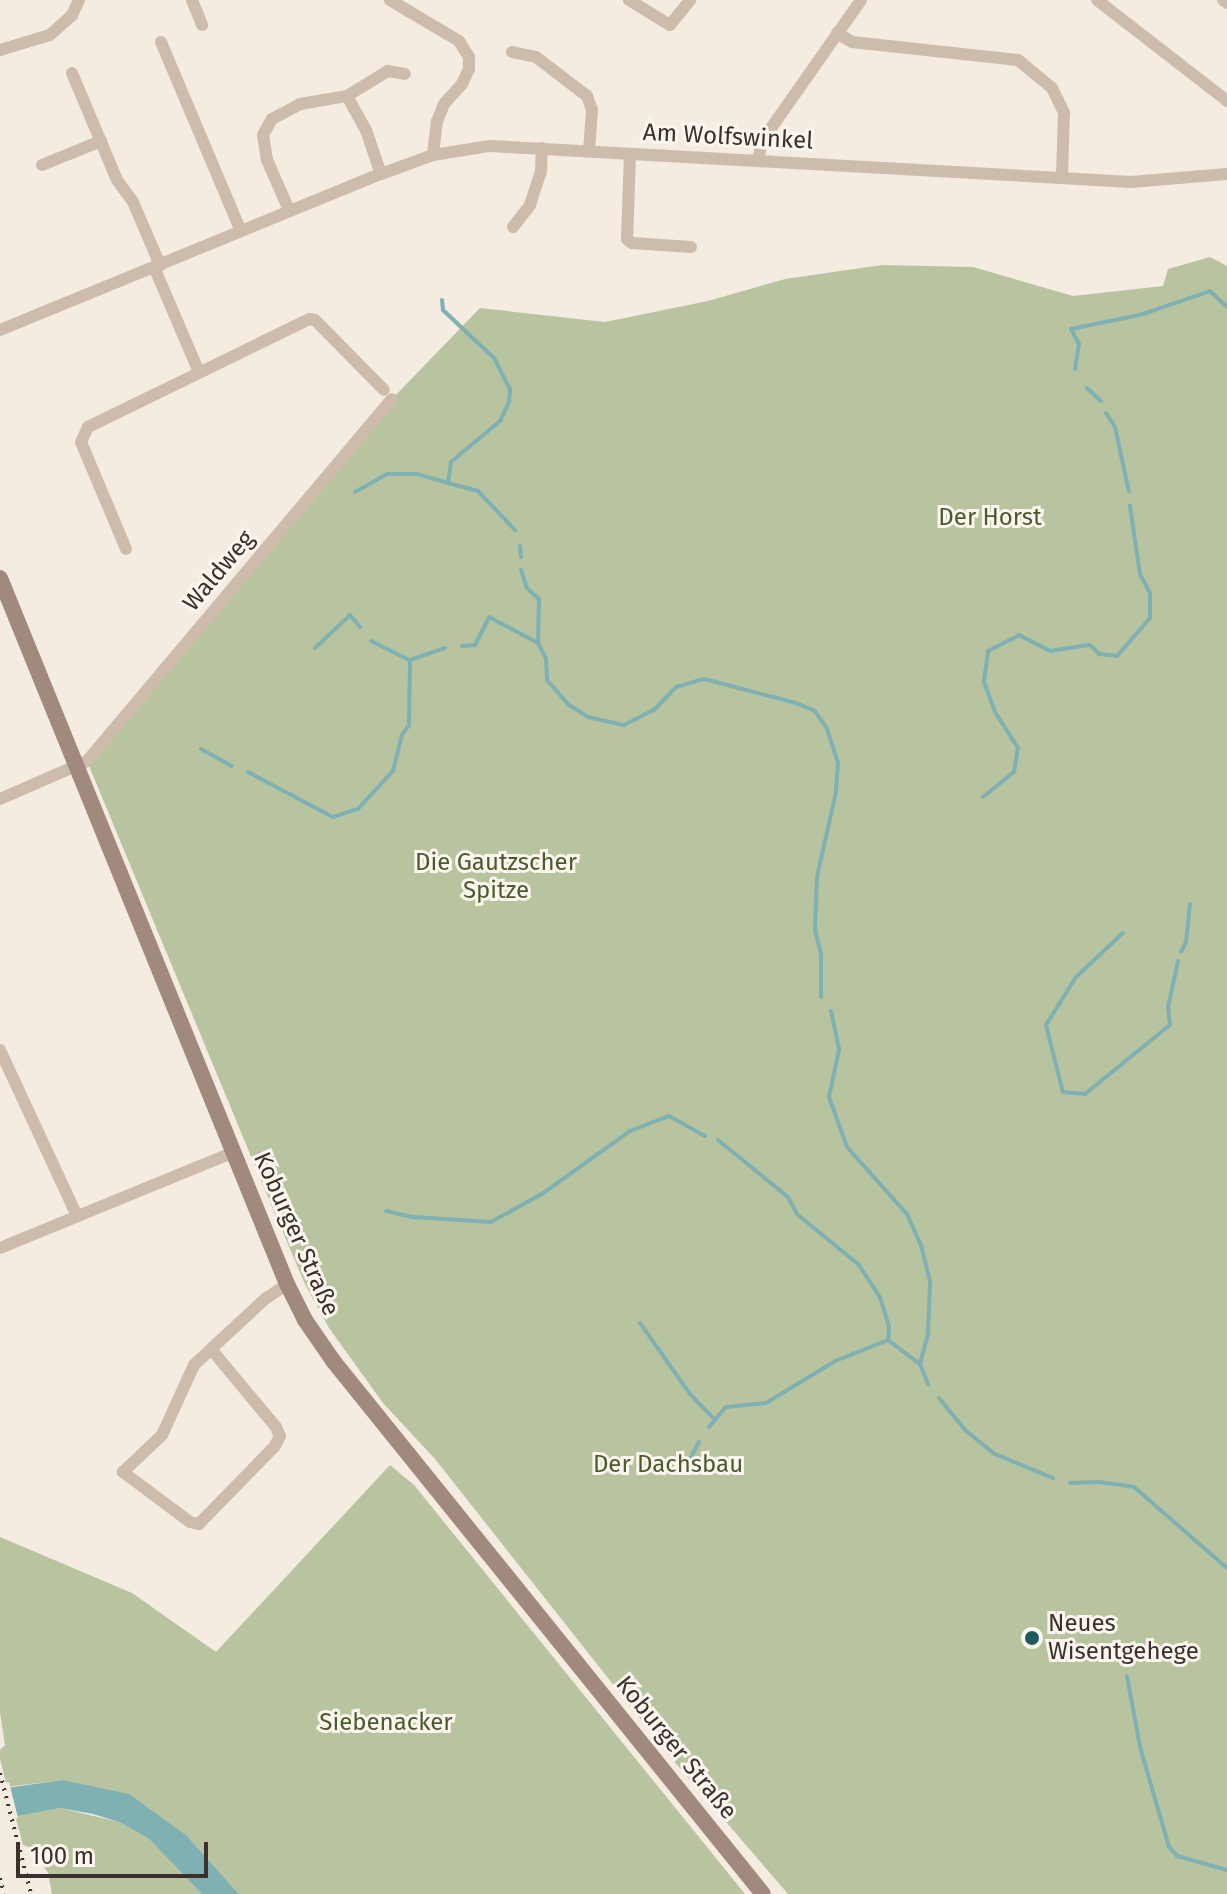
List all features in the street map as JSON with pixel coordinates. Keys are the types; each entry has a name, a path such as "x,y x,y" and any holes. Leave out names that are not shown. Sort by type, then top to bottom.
{"main road":[{"name":"Koburger Straße","path":"0,578 287,1284 311,1330 763,1894"}],"street":[{"path":"0,50 50,35 72,15 79,0"},
{"path":"192,0 202,25"},
{"path":"390,0 459,41 469,57 469,69 462,84 444,104 437,121 433,155"},
{"path":"629,0 670,25 690,0"},
{"path":"758,161 762,141 861,0"},
{"path":"1097,0 1227,101"},
{"path":"837,33 852,42 1018,60 1042,77 1059,100 1064,113 1062,178"},
{"path":"161,42 240,229"},
{"path":"512,52 536,57 587,96 592,110 589,151"},
{"path":"289,210 267,160 263,135 272,119 300,104 347,96 388,71 405,74"},
{"path":"72,73 117,180 133,202 199,372 88,427 81,442 126,549"},
{"path":"347,96 366,130 381,174"},
{"path":"42,165 101,141"},
{"name":"Am Wolfswinkel","path":"0,330 240,229 381,174 433,155 490,146 1131,182 1227,174"},
{"path":"513,227 530,205 541,172 542,148"},
{"path":"630,154 627,239 632,243 691,247"},
{"name":"Waldweg","path":"0,799 87,761 158,679 388,394 315,320 309,319 199,372"},
{"path":"0,1050 77,1216"},
{"path":"0,1248 234,1152"},
{"path":"211,1349 276,1427 280,1436 255,1467 199,1524 190,1522 123,1472 162,1435 194,1365 211,1349 265,1299 287,1284"}],"green space":[{"path":"1210,257 1227,266 1227,1894 788,1894 672,1759 435,1459 383,1403 329,1328 305,1284 87,761 392,399 480,308 605,322 708,301 785,279 882,265 973,267 1073,296 1163,286 1168,269"},
{"name":"Siebenacker","path":"390,1465 414,1485 745,1894 239,1894 187,1836 62,1780 7,1787 0,1759 0,1750 5,1745 0,1712 0,1537 132,1593 216,1652"},
{"path":"60,1808 119,1822 149,1839 202,1894 52,1894 48,1873 32,1848 23,1845 15,1815"}],"water":[{"path":"62,1780 129,1794 187,1836 239,1894 202,1894 149,1839 119,1822 60,1808 0,1819 0,1789"}],"pier":[{"path":"9,1782 18,1818 0,1823 0,1785"}],"waterway":[{"path":"1075,369 1079,344 1071,329 1140,315 1210,291 1227,307"},
{"path":"442,300 443,310 494,358 510,389 509,402 500,421 451,462 448,483 478,491 515,530"},
{"path":"1087,388 1101,401"},
{"path":"1106,413 1115,427 1129,492"},
{"path":"355,492 387,474 417,474 448,483"},
{"path":"983,797 1014,772 1018,748 995,712 984,681 988,651 1019,635 1050,651 1090,645 1099,654 1117,656 1150,618 1150,593 1140,574 1130,506"},
{"path":"520,546 521,557"},
{"path":"521,570 527,588 539,599 538,643 546,659 547,680 569,705 588,717 624,725 654,710 676,687 704,679 796,703 815,711 827,729 838,762 836,792 817,877 815,930 821,954 821,997"},
{"path":"315,648 350,615 360,627"},
{"path":"462,646 475,645 489,617 538,643"},
{"path":"371,641 409,660"},
{"path":"248,772 333,817 358,809 393,771 402,735 409,725 410,660 445,648"},
{"path":"201,749 232,766"},
{"path":"1181,952 1186,942 1190,904"},
{"path":"1123,933 1076,977 1046,1025 1063,1092 1085,1094 1170,1025 1168,1007 1178,961"},
{"path":"831,1011 839,1050 829,1097 847,1147 907,1214 921,1245 930,1282 928,1334 920,1364 928,1384"},
{"path":"386,1211 413,1217 491,1222 542,1194 630,1131 669,1116 705,1136"},
{"path":"718,1140 788,1197 797,1214 859,1265 880,1297 889,1326 888,1340 920,1364"},
{"path":"640,1323 690,1394 715,1420"},
{"path":"709,1427 726,1407 766,1403 835,1361 888,1340"},
{"path":"939,1398 965,1430 995,1454 1053,1478"},
{"path":"691,1457 699,1442"},
{"path":"1070,1483 1100,1482 1134,1487 1227,1568"},
{"path":"1127,1676 1140,1747 1169,1847 1177,1856 1227,1870"}],"railway":[{"path":"0,1773 31,1894"},
{"path":"0,1878 4,1894"}],"place":[{"name":"Neues Wisentgehege","path":"1032,1638"}],"park label":[{"name":"Der Horst","path":"990,518"},
{"name":"Die Gautzscher Spitze","path":"496,877"},
{"name":"Der Dachsbau","path":"668,1465"}]}
